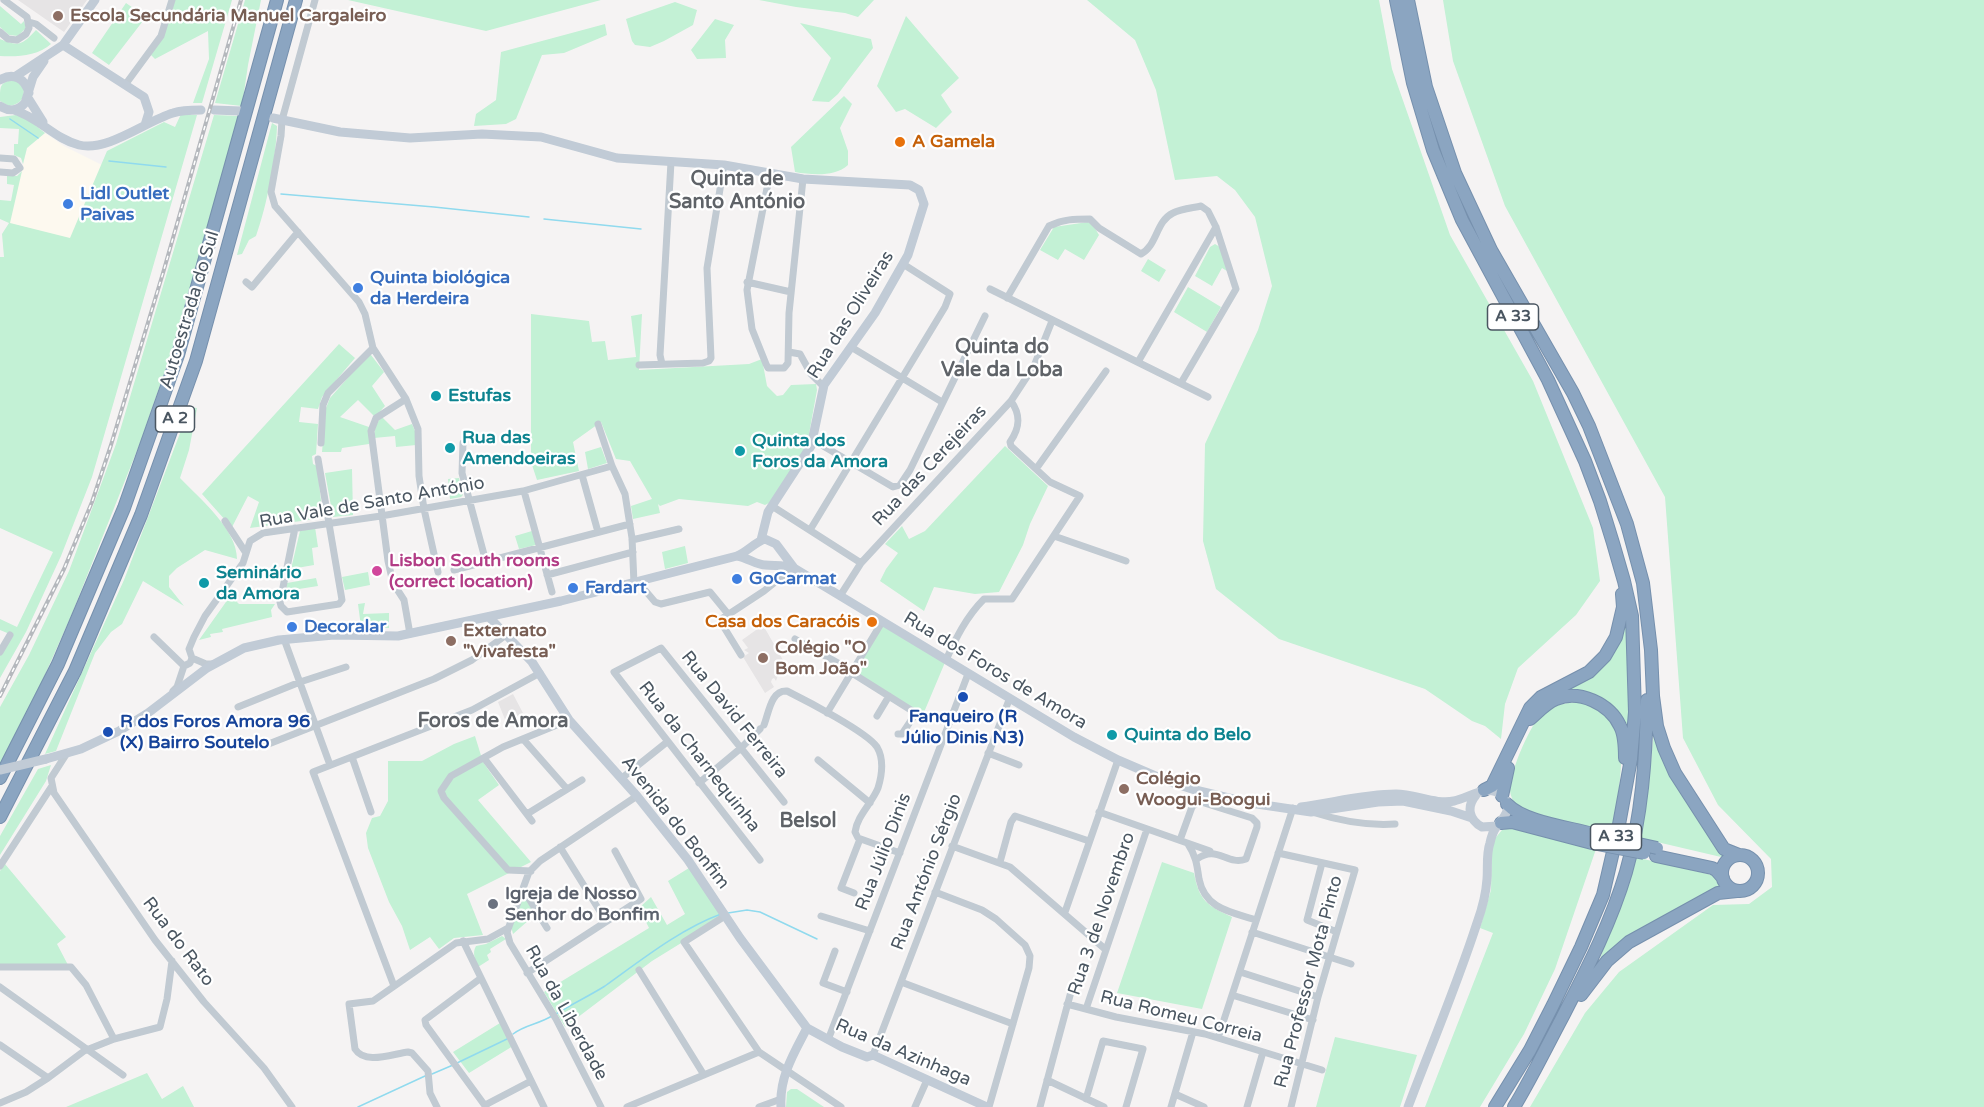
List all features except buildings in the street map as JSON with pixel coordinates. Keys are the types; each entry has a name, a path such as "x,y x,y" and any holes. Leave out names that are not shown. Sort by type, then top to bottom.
{"highway":[{"name":"Autoestrada do Sul","path":"0,778 58,664 124,508 178,355 276,0"},
{"name":"Autoestrada do Sul","path":"0,817 75,671 141,515 196,361 296,0"},
{"name":"A 33","path":"1396,0 1413,82 1425,126 1442,172 1470,236 1548,380 1569,425 1600,501 1632,616 1635,712 1631,759 1603,895 1581,947 1530,1050 1495,1107"},
{"name":"A 33","path":"1408,0 1426,87 1455,173 1491,250 1577,401 1616,498 1635,568 1642,609 1647,694 1643,782 1638,818 1626,871 1613,910 1589,966 1514,1107"},
{"path":"1616,498 1627,524 1643,583 1652,650 1653,696 1657,726 1664,748 1675,773 1724,849 1733,857"},
{"path":"1480,792 1492,786 1530,708 1541,697 1589,672 1605,656 1616,637 1623,607 1613,543"},
{"path":"1593,839 1515,813 1504,800 1509,765 1530,720 1556,699 1579,696 1591,699 1600,704 1620,725 1625,748 1624,785 1618,830"},
{"path":"1499,824 1512,822 1657,852 1711,860 1744,855 1754,861 1757,866 1758,877 1753,887 1742,891 1718,893 1629,942 1607,961 1592,980 1549,1044"},
{"path":"1657,852 1712,868 1728,886 1737,891"},
{"path":"1723,878 1723,868 1733,857"}],"main road":[{"path":"6,76 48,56 63,45 95,0"},
{"path":"63,45 138,93 146,101 149,112 145,125"},
{"path":"5,109 21,107 28,95 33,77 48,56"},
{"path":"6,76 25,83 28,95 46,126"},
{"path":"5,109 32,117 71,143 89,146 107,143 175,112 201,110"},
{"path":"214,110 241,111"},
{"path":"278,119 340,132 410,138 482,134 541,137 616,158 724,165 803,179"},
{"name":"Rua das Oliveiras","path":"758,543 772,506 811,446 824,387 875,313 908,255 924,204 922,195 915,187 803,179"},
{"path":"765,524 777,546 796,569"},
{"path":"0,770 67,753 118,731 214,664 244,648 272,640 334,635 398,636 410,634 636,582 737,556 758,543 769,540 777,546 778,556 775,565"},
{"path":"757,562 753,556 758,543"},
{"path":"737,556 763,565 796,569"},
{"name":"Rua dos Foros de Amora","path":"796,569 1009,700 1118,760 1195,790 1250,803 1293,808"},
{"name":"Avenida do Bonfim","path":"489,617 532,662 569,720 622,778 688,860 725,916 807,1028"},
{"path":"1293,808 1401,794 1448,802 1491,790 1504,800 1507,814 1499,824 1488,852 1487,881 1478,923 1408,1107"},
{"path":"1480,792 1470,803 1469,811 1488,852"},
{"path":"1293,808 1311,812 1378,802 1403,801 1451,811 1488,828 1499,824"},
{"path":"781,1103 786,1069 807,1028"},
{"name":"Rua da Azinhaga","path":"807,1028 828,1040 867,1057 873,1055 988,1107"}],"street":[{"path":"0,32 14,41 28,32 27,17 4,0"},
{"path":"124,85 161,36 172,0"},
{"path":"315,0 278,119 281,136 271,192 275,206 359,302 365,314 373,348 406,399 418,429 419,476 438,572"},
{"path":"29,22 36,24 54,38"},
{"path":"0,158 14,159 20,168 13,173 0,172"},
{"path":"662,364 660,355 671,162"},
{"path":"639,365 669,366 703,363 711,358 707,268 724,165"},
{"path":"770,173 747,282 752,329 768,368 787,366 791,292 803,179"},
{"path":"1007,298 1049,226 1053,224 1070,219 1090,219 1099,228 1141,254 1148,250 1164,220 1173,213 1201,206 1208,211 1216,227 1236,290 1181,383"},
{"path":"1138,362 1216,227"},
{"path":"246,282 252,287 298,232"},
{"path":"810,530 945,307 950,294 903,264"},
{"path":"747,282 791,292"},
{"path":"990,290 1208,397"},
{"path":"813,440 893,487 900,485 910,470 985,316"},
{"name":"Rua das Cerejeiras","path":"840,596 861,563 1011,400 1034,366 1052,321"},
{"path":"851,347 942,402"},
{"path":"321,443 323,405 328,393 373,348"},
{"path":"789,352 801,354 811,374 824,387"},
{"path":"1035,469 1106,371"},
{"path":"406,399 376,418 371,431 381,516 393,583 404,600 410,634"},
{"path":"946,660 958,633 984,599 1012,599 1080,496 1050,482 1013,449 1010,444 1017,433 1019,421 1011,400"},
{"path":"598,423 612,466 625,494 636,582 655,602 661,604 710,592 728,614"},
{"path":"463,443 462,473 486,562"},
{"path":"295,528 280,606 287,612 339,604 342,600 318,459"},
{"name":"Rua Vale de Santo António","path":"169,696 177,687 188,662 189,649 205,616 243,563 250,541 264,533 381,516 524,491 612,466"},
{"path":"582,475 598,532"},
{"path":"524,491 552,592"},
{"path":"772,506 861,563"},
{"path":"225,521 246,553"},
{"path":"454,570 630,524"},
{"path":"632,540 679,529"},
{"path":"1054,536 1126,561"},
{"path":"547,575 633,552"},
{"path":"775,565 785,569 785,574"},
{"path":"741,655 722,624 723,618 785,574 796,569"},
{"path":"826,713 882,622"},
{"path":"0,652 10,635"},
{"path":"266,744 434,679 472,660 506,635"},
{"path":"153,637 188,662 193,667 194,677"},
{"path":"284,639 330,765"},
{"path":"795,639 847,668 919,715 902,734 898,734"},
{"name":"Rua da Charnequinha","path":"661,648 614,672 760,860"},
{"name":"Rua David Ferreira","path":"661,648 783,802"},
{"path":"188,662 214,664"},
{"path":"238,707 300,682 346,667"},
{"path":"394,986 313,772 472,710 540,673"},
{"name":"Rua Júlio Dinis","path":"828,1040 968,674"},
{"path":"699,783 762,727 774,698 784,690 864,736 876,747 882,768 879,785 855,829 856,836 900,853"},
{"path":"877,716 889,696"},
{"name":"Rua António Sérgio","path":"873,1055 1009,700"},
{"path":"531,871 508,870 444,798 441,791 451,776 503,747 569,720"},
{"path":"523,739 567,789"},
{"path":"622,778 667,742"},
{"path":"0,866 52,786 51,778 67,753"},
{"path":"988,753 1018,765"},
{"path":"352,757 372,812"},
{"path":"484,758 532,821"},
{"path":"818,760 870,803"},
{"path":"1065,912 1118,760"},
{"path":"527,814 582,780"},
{"name":"Rua do Rato","path":"52,786 54,793 172,961 204,1002 264,1068 292,1107"},
{"path":"437,1107 430,1094 428,1071 412,1053 368,1058 359,1055 355,1049 349,1004 373,1001 456,944 463,941 488,939 507,930 531,871 540,861 637,796"},
{"path":"1099,812 1238,861 1246,859 1257,823 1252,818 1198,801 1192,807 1180,840"},
{"path":"1356,806 1352,809 1350,817 1358,823"},
{"path":"1218,1038 1293,808"},
{"path":"1311,812 1374,826 1395,824"},
{"path":"1000,862 1011,822 1015,816 1089,841"},
{"name":"Rua 3 de Novembro","path":"1086,1009 1146,829"},
{"path":"854,893 841,888 861,839"},
{"path":"1188,844 1197,859 1200,882 1206,898 1219,908 1256,920"},
{"path":"952,846 1000,862 1017,871 1106,949"},
{"path":"560,847 606,921"},
{"path":"527,973 641,898 615,852"},
{"path":"1197,859 1206,853 1214,853"},
{"name":"Rua Professor Mota Pinto","path":"1278,853 1355,870 1318,997 1291,1107"},
{"path":"1322,863 1306,920 1337,932"},
{"path":"523,889 547,928"},
{"path":"935,892 989,914 1021,941 1029,951 1029,968 988,1107"},
{"path":"725,916 684,942 759,1052 841,1107"},
{"path":"821,916 870,931"},
{"name":"Rua da Liberdade","path":"507,930 510,943 556,1019 601,1107"},
{"path":"1252,932 1351,964"},
{"path":"463,941 544,1107"},
{"path":"835,951 823,983 847,992"},
{"path":"2,1100 26,1092 87,1049 159,1027 167,999 172,961"},
{"path":"0,967 71,967 86,985 114,1039"},
{"path":"639,970 704,1075"},
{"path":"1239,972 1318,997"},
{"path":"481,978 426,1020 426,1025 486,1106 531,1081"},
{"path":"901,982 1013,1024"},
{"path":"0,987 123,1075"},
{"path":"1040,1107 1072,988"},
{"path":"1232,995 1312,1020"},
{"name":"Rua Romeu Correia","path":"1067,1004 1218,1038 1322,1070"},
{"path":"1171,1107 1193,1032"},
{"path":"1086,1099 1103,1041 1143,1049 1126,1107"},
{"path":"0,1045 48,1078"},
{"path":"627,1107 759,1052"},
{"path":"1247,1107 1263,1052"},
{"path":"915,1107 927,1080"},
{"path":"1047,1080 1104,1107"},
{"path":"1175,1094 1204,1107"},
{"path":"759,1107 781,1103"}],"shaded area":[{"name":"Escola Secundária Manuel Cargaleiro","path":"18,0 87,0 64,32"},
{"path":"45,133 64,146 102,165 70,239 9,223 27,148"},
{"name":"Colégio \"O Bom João\"","path":"763,625 783,660 776,681 774,678 771,682 774,687 765,693 743,657 749,653 744,650 748,648 742,640"},
{"path":"513,694 523,713 506,722 498,702"}],"green space":[{"path":"174,0 232,0 202,103 193,103 209,59 208,31 155,59 151,55"},
{"path":"245,0 261,0 242,106 215,103"},
{"path":"348,0 601,0 486,31"},
{"path":"759,0 874,0 858,17"},
{"path":"1087,0 1379,0 1392,69 1450,235 1533,381 1593,528 1600,581 1576,615 1518,668 1505,704 1501,739 1485,726 1472,721 1425,689 1279,639 1216,589 1203,541 1205,444 1258,330 1272,286 1255,217 1235,190 1217,176 1175,180 1156,90 1135,40"},
{"path":"1443,0 1984,0 1984,1107 1530,1107 1585,1013 1619,972 1713,905 1749,904 1772,887 1771,859 1718,805 1683,738 1665,497 1505,206 1453,61"},
{"path":"675,2 697,10 693,25 650,47 635,45 626,19"},
{"path":"126,3 146,17 109,65 92,53"},
{"path":"0,6 21,24 24,21 26,28 18,36 9,35 0,27"},
{"path":"906,16 959,78 941,95 952,112 936,128 905,109 896,112 877,86"},
{"path":"715,19 734,25 725,40 726,58 697,59 691,50"},
{"path":"800,23 871,39 873,48 838,94 829,102 812,101 831,58"},
{"path":"605,24 607,35 564,53 542,55 516,119 506,124 474,126 476,114 496,100 501,52"},
{"path":"36,30 51,44 34,53 0,56 0,39 20,43"},
{"path":"15,79 24,88 23,96 19,103 9,106 0,101 1,88 4,83"},
{"path":"844,96 852,104 840,128 848,151 848,165 837,172 830,173 795,172 791,147"},
{"path":"181,114 197,115 92,477 61,556 26,632 0,678 0,655 12,635 0,630 0,619 17,627 53,552 0,528 0,257 4,257 2,234 9,223 0,219 0,200 11,201 14,185 7,184 7,176 17,176 22,171 10,223 70,238 107,151 164,122 175,127"},
{"path":"16,115 25,117 45,133 27,148 23,164 21,158 14,155 14,144 18,144 19,129 0,128 0,117"},
{"path":"214,115 240,116 184,316 140,443 71,616 32,704 0,765 0,707 29,655 69,571 116,444"},
{"path":"272,123 277,126 276,139 264,210 256,236 249,240 242,254 237,255"},
{"path":"1088,222 1093,225 1099,235 1084,260 1065,249 1058,260 1040,250 1054,227"},
{"path":"1215,244 1220,247 1227,271 1222,268 1212,286 1195,276 1210,247"},
{"path":"1148,259 1166,270 1159,282 1141,271"},
{"path":"1188,287 1221,307 1207,332 1174,312"},
{"path":"531,314 589,321 592,342 605,341 608,360 636,357 631,316 642,314 639,370 749,364 762,359 767,386 777,396 783,395 791,385 816,384 817,390 807,445 771,502 765,505 757,502 748,506 679,499 660,506 658,504 660,513 633,519 631,506 652,499 630,461 616,459 601,422 573,442 579,471 537,480 531,462"},
{"path":"339,344 355,358 322,397 318,409 301,407 299,422 318,424 316,454 312,456 313,464 317,466 323,518 250,528 259,502 248,496 231,529 202,494"},
{"path":"368,355 371,355 384,372 372,386 385,406 375,417 358,400 340,417 369,427 369,444 342,448 341,452 322,452 326,408 330,398"},
{"path":"190,407 197,408 189,450 180,478 224,526 231,537 237,559 205,550 177,568 169,576 169,587 184,606 143,581 122,624 111,632 95,653 56,751 45,754 124,580"},
{"path":"382,417 395,430 412,424 416,445 396,447 395,436 374,438 378,421"},
{"path":"1005,446 1048,486 1023,545 999,592 975,594 934,587 924,611 880,581 898,553 885,544 902,526 909,539 925,531"},
{"path":"601,447 607,463 588,469 585,452"},
{"path":"352,469 353,515 333,517 325,473"},
{"path":"459,478 463,495 450,499 448,479"},
{"path":"315,527 318,547 312,548 314,565 291,569 300,531"},
{"path":"532,531 536,545 519,549 515,536"},
{"path":"685,546 688,563 665,569 662,552"},
{"path":"368,572 370,585 345,590 342,577"},
{"path":"316,578 318,586 286,591 287,583"},
{"path":"233,592 239,595 237,602 239,604 275,604 271,610 272,617 222,629 223,632 210,634 211,637 199,640"},
{"path":"365,603 363,614 389,613 389,628 361,627 358,604"},
{"path":"882,622 946,660 922,717 852,673"},
{"path":"1623,627 1626,628 1628,727 1625,727 1619,716 1562,691 1586,678"},
{"path":"1579,702 1598,708 1611,720 1618,736 1621,775 1612,832 1532,814 1515,804 1510,793 1511,779 1518,758 1539,717 1548,709 1556,706"},
{"path":"1654,731 1727,855 1721,857 1640,838 1648,791"},
{"path":"475,736 483,762 499,785 478,800 531,862 467,894 483,935 454,938 439,949 430,937 410,950 368,848 366,833 372,818 380,816 388,801 388,761 422,761"},
{"path":"51,765 46,781 0,855 0,836 38,769"},
{"path":"1515,827 1596,849 1555,969 1524,1034 1480,1107 1425,1107 1493,933 1480,928 1491,890 1492,842 1502,830"},
{"path":"1635,857 1712,875 1721,887 1599,962"},
{"path":"1162,862 1194,873 1199,890 1206,901 1232,917 1202,1009 1117,993"},
{"path":"5,864 66,937 57,944 68,965 0,964 0,871"},
{"path":"689,868 725,916 652,961 565,1027 544,992 649,928 639,908 651,897 667,925 685,914 668,881"},
{"path":"523,889 537,913 513,934 511,926"},
{"path":"502,936 506,939 490,949 491,952 487,955 489,960 478,967 474,954 476,946"},
{"path":"500,1023 513,1046 469,1073 453,1052"},
{"path":"1335,1037 1417,1055 1400,1107 1316,1107"},
{"path":"147,1073 162,1099 183,1086 194,1107 66,1107"},
{"path":"797,1089 824,1107 786,1107 787,1092"}],"waterway":[{"path":"10,119 38,138"},
{"path":"109,161 166,167"},
{"path":"281,194 529,217"},
{"path":"544,219 641,229"},
{"path":"728,913 747,910 760,912 817,939"},
{"path":"556,1014 605,986 690,928 721,914"},
{"path":"513,1034 552,1016"},
{"path":"457,1063 507,1039"},
{"path":"432,1074 453,1065"},
{"path":"358,1107 425,1076"}],"railway":[{"path":"0,696 64,569 92,502 163,273 241,0"}],"place":[{"name":"Escola Secundária Manuel Cargaleiro","path":"58,16"},
{"name":"A Gamela","path":"900,142"},
{"name":"Lidl Outlet Paivas","path":"68,204"},
{"name":"Quinta biológica da Herdeira","path":"358,288"},
{"name":"Estufas","path":"436,396"},
{"name":"Rua das Amendoeiras","path":"450,448"},
{"name":"Quinta dos Foros da Amora","path":"740,451"},
{"name":"Lisbon South rooms (correct location)","path":"377,571"},
{"name":"GoCarmat","path":"737,579"},
{"name":"Seminário da Amora","path":"204,583"},
{"name":"Fardart","path":"573,588"},
{"name":"Casa dos Caracóis","path":"872,622"},
{"name":"Decoralar","path":"292,627"},
{"name":"Externato \"Vivafesta\"","path":"451,641"},
{"name":"Colégio \"O Bom João\"","path":"763,658"},
{"name":"Fanqueiro (R Júlio Dinis N3)","path":"963,697"},
{"name":"R dos Foros Amora 96 (X) Bairro Soutelo","path":"108,732"},
{"name":"Quinta do Belo","path":"1112,735"},
{"name":"Colégio Woogui-Boogui","path":"1124,789"},
{"name":"Igreja de Nosso Senhor do Bonfim","path":"493,904"}],"district":[{"name":"Quinta de Santo António","path":"737,192"},
{"name":"Quinta do Vale da Loba","path":"1002,360"},
{"name":"Foros de Amora","path":"493,722"},
{"name":"Belsol","path":"808,822"}]}
